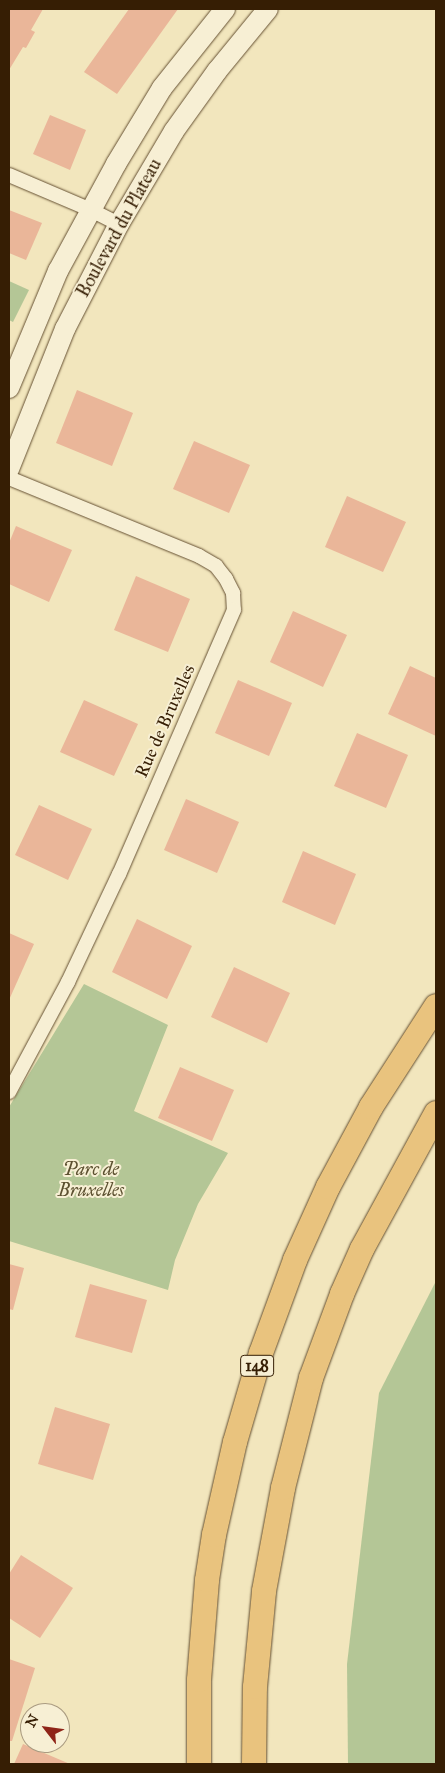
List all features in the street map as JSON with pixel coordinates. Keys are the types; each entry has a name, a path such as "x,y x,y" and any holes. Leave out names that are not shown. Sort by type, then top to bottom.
{"highway":[{"name":"148","path":"199,1764 199,1680 207,1580 214,1535 235,1442 261,1353 295,1260 328,1187 371,1107 436,1006"},
{"path":"254,1764 254,1687 266,1582 283,1488 311,1378 342,1294 362,1249 436,1113"}],"main road":[{"name":"Boulevard du Plateau","path":"9,388 46,297 116,164 162,88 225,9"},
{"name":"Boulevard du Plateau","path":"9,469 65,328 119,224 148,173 191,106 268,9"}],"street":[{"path":"9,175 119,224"},
{"name":"Rue de Bruxelles","path":"9,478 190,553 216,566 226,579 233,593 234,610 119,874 68,982 9,1092"}],"green space":[{"path":"9,281 29,290 13,322 9,320"},
{"name":"Parc de Bruxelles","path":"84,984 168,1025 134,1111 228,1153 198,1204 175,1260 168,1290 9,1241 9,1107"},
{"path":"436,1281 436,1764 348,1764 347,1664 379,1393"}],"building":[{"path":"9,9 43,9 31,30 35,32 26,48 23,47 9,70"},
{"path":"129,9 178,9 117,94 84,72"},
{"path":"50,115 86,130 70,170 33,154"},
{"path":"9,210 42,223 26,260 9,253"},
{"path":"77,390 133,413 112,466 56,443"},
{"path":"194,441 250,465 229,513 173,489"},
{"path":"347,496 406,522 383,572 325,547"},
{"path":"16,526 72,550 49,602 9,584 9,543"},
{"path":"136,576 190,599 168,652 114,630"},
{"path":"293,611 347,635 323,687 270,662"},
{"path":"410,666 436,678 436,736 388,714"},
{"path":"238,680 292,703 269,756 215,733"},
{"path":"84,700 138,724 114,776 60,752"},
{"path":"357,733 408,755 386,808 334,786"},
{"path":"186,799 239,822 217,873 164,850"},
{"path":"39,805 92,829 68,880 15,855"},
{"path":"303,851 356,874 335,925 282,902"},
{"path":"137,919 192,946 167,999 112,972"},
{"path":"9,933 34,944 9,1000"},
{"path":"234,967 290,993 267,1043 211,1017"},
{"path":"180,1067 234,1090 212,1141 158,1118"},
{"path":"9,1264 24,1268 13,1310 9,1309"},
{"path":"90,1284 147,1300 132,1353 75,1337"},
{"path":"55,1407 110,1424 93,1480 38,1464"},
{"path":"21,1555 73,1588 40,1638 9,1618 9,1574"},
{"path":"9,1659 35,1668 24,1703 20,1703 20,1716 12,1741 9,1741"},
{"path":"20,1751 20,1753 44,1753 70,1764 14,1764"}]}
